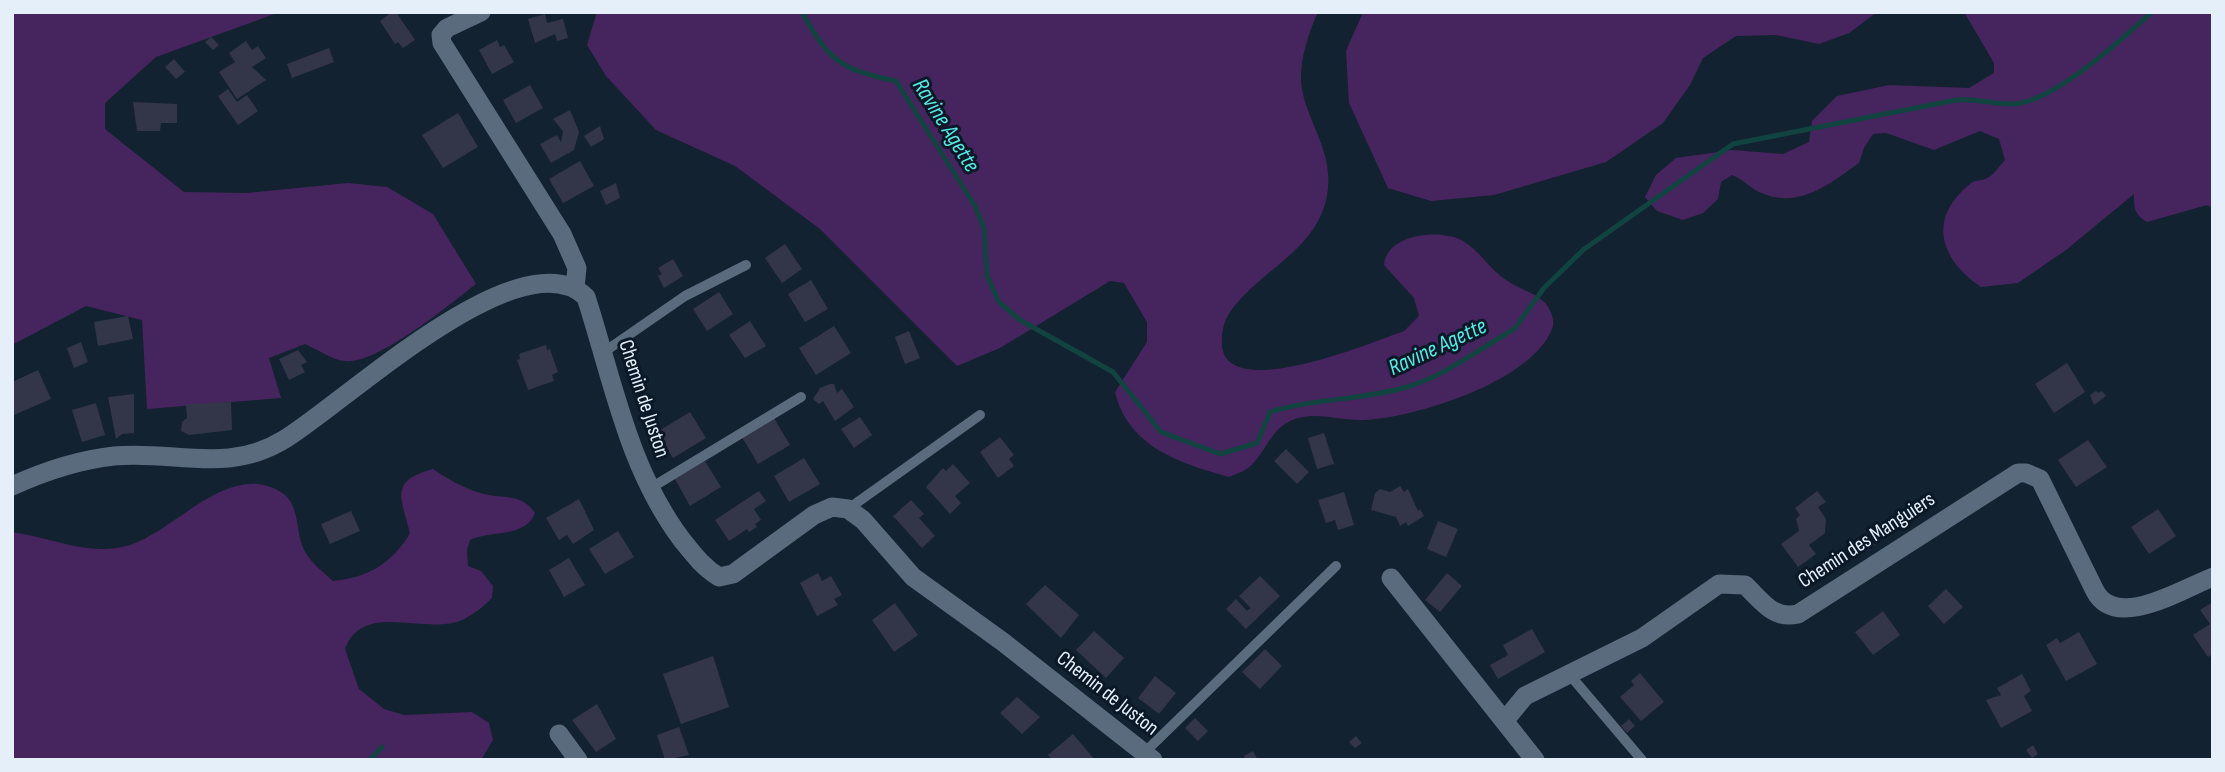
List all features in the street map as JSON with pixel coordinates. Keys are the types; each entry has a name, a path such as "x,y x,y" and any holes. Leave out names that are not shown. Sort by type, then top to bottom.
{"street":[{"path":"12,486 51,468 115,456 218,461 253,454 285,440 393,357 466,309 531,286 557,283 575,287 576,268 562,233 442,43 441,35 447,28 481,12"},
{"name":"Chemin de Juston","path":"575,287 586,297 627,438 649,489 705,569 719,577 733,574 814,515 832,507 848,509 863,520 913,577 1003,642 1149,756"},
{"name":"Chemin des Manguiers","path":"1506,719 1525,696 1642,638 1719,584 1745,585 1773,612 1785,617 1798,614 2018,473 2026,473 2040,479 2095,591 2105,604 2130,610 2213,576"},
{"path":"1391,578 1506,719 1535,760"},
{"path":"559,734 579,760"}],"lane":[{"path":"604,352 685,296 746,265"},
{"path":"649,489 801,397"},
{"path":"848,509 980,415"},
{"path":"1149,756 1336,566"},
{"path":"1569,674 1642,760"}],"shaded area":[{"path":"12,12 280,12 156,57 105,103 105,129 184,192 247,193 348,183 387,187 433,214 476,284 413,332 359,360 340,360 305,344 269,358 281,398 147,409 142,320 86,306 12,345"},
{"path":"597,12 1318,12 1305,49 1301,79 1305,102 1327,166 1327,196 1322,214 1303,243 1250,290 1229,313 1223,328 1222,346 1230,362 1249,369 1274,369 1304,364 1404,331 1419,316 1414,298 1384,265 1394,246 1416,236 1442,235 1463,241 1500,276 1546,304 1552,314 1552,329 1540,348 1521,365 1497,381 1469,394 1385,418 1353,420 1308,416 1290,421 1277,430 1254,463 1229,477 1192,466 1158,450 1144,439 1131,427 1122,411 1115,392 1147,342 1147,322 1124,283 1110,281 1000,348 957,366 820,229 735,166 656,130 606,76 587,45"},
{"path":"1363,12 1877,12 1849,33 1819,44 1776,35 1736,36 1703,58 1690,85 1663,123 1606,162 1494,195 1431,201 1388,188 1349,103 1346,51"},
{"path":"1964,12 2213,12 2213,208 2207,205 2147,222 2136,210 2134,194 2066,250 2018,283 1981,287 1956,264 1944,238 1948,211 1956,197 1972,183 1991,176 2005,160 1999,139 1980,131 1934,150 1886,133 1873,134 1859,163 1824,187 1800,197 1773,197 1759,192 1732,175 1721,182 1718,199 1703,213 1683,220 1657,211 1645,197 1656,175 1676,158 1732,150 1783,154 1809,142 1812,121 1837,96 1889,85 1969,88 1994,73 1994,63"},
{"path":"433,469 457,484 477,492 524,502 535,513 530,521 516,530 470,540 467,550 468,566 481,571 493,586 492,598 474,613 447,624 396,622 366,626 354,634 345,649 359,689 384,709 404,715 472,712 489,723 493,740 481,760 12,760 12,532 94,549 122,547 141,541 219,492 240,485 260,484 287,497 296,516 304,550 333,581 368,572 396,553 410,533 402,500 404,485 419,474"}],"building":[{"path":"396,12 415,40 403,48 398,42 395,44 380,21"},
{"path":"545,14 547,23 563,19 568,38 557,41 555,34 535,43 528,19"},
{"path":"211,37 219,45 213,50 205,42"},
{"path":"497,40 500,47 504,45 514,62 492,74 479,50"},
{"path":"246,41 252,50 258,46 266,58 252,67 266,80 237,99 219,72 235,62 229,53"},
{"path":"329,48 334,62 292,78 287,64"},
{"path":"174,59 185,72 176,79 165,67"},
{"path":"530,85 543,108 516,123 503,100"},
{"path":"228,89 237,102 247,95 258,111 238,125 218,96"},
{"path":"133,102 177,104 177,123 161,123 160,131 137,131"},
{"path":"570,110 579,132 574,150 551,163 540,144 557,135 561,142 563,131 553,119"},
{"path":"458,113 478,147 443,168 422,135"},
{"path":"600,126 604,139 591,147 584,136"},
{"path":"580,161 594,186 563,203 549,179"},
{"path":"616,183 620,198 606,205 600,191"},
{"path":"785,244 802,269 782,283 765,258"},
{"path":"673,259 683,276 664,288 658,276 662,274 658,268"},
{"path":"811,280 828,309 805,322 788,294"},
{"path":"719,292 733,314 707,331 693,309"},
{"path":"128,316 133,339 98,346 94,322"},
{"path":"750,321 766,346 745,358 729,335"},
{"path":"834,326 851,353 816,375 799,348"},
{"path":"909,331 920,358 905,364 895,337"},
{"path":"81,342 88,362 74,368 67,348"},
{"path":"546,345 558,372 552,375 554,381 528,390 517,360 520,359 519,354"},
{"path":"298,350 307,362 301,365 305,372 289,380 279,359"},
{"path":"2067,363 2085,392 2054,413 2035,384"},
{"path":"38,370 51,399 14,415 12,382"},
{"path":"834,384 837,393 842,389 854,407 835,421 823,401 819,404 813,399 820,388"},
{"path":"2102,391 2106,396 2094,405 2090,395"},
{"path":"134,394 134,433 122,434 116,439 108,397"},
{"path":"231,402 232,430 189,435 181,431 182,422 187,418 186,404"},
{"path":"96,403 105,435 82,442 72,410"},
{"path":"690,412 706,438 673,458 657,432"},
{"path":"860,417 872,435 854,448 841,429"},
{"path":"774,418 790,445 758,464 742,437"},
{"path":"1324,433 1334,464 1317,469 1308,438"},
{"path":"1000,437 1014,455 1009,459 1014,466 998,478 980,452"},
{"path":"2088,440 2107,467 2076,487 2058,460"},
{"path":"1286,449 1309,472 1297,484 1274,461"},
{"path":"804,458 820,484 789,502 774,476"},
{"path":"705,461 721,487 690,506 675,479"},
{"path":"953,464 970,483 955,496 961,503 950,514 926,487 943,468 946,471"},
{"path":"1400,486 1404,492 1408,489 1418,511 1420,509 1424,516 1408,526 1406,522 1400,526 1396,517 1371,510 1375,493 1380,489 1390,492"},
{"path":"759,491 766,501 754,509 761,520 755,524 757,527 749,532 747,529 729,541 715,520"},
{"path":"1817,491 1826,502 1818,507 1826,519 1825,533 1809,545 1816,554 1798,567 1781,544 1799,531 1796,519 1800,515 1795,508"},
{"path":"1344,492 1354,525 1338,530 1335,520 1326,523 1318,500"},
{"path":"579,499 594,530 573,544 567,535 559,540 546,518"},
{"path":"911,500 924,514 919,518 935,536 922,548 893,516"},
{"path":"2158,509 2176,536 2149,554 2131,527"},
{"path":"351,511 360,531 330,544 321,524"},
{"path":"1438,521 1458,529 1446,557 1427,549"},
{"path":"618,531 634,557 605,574 589,549"},
{"path":"1868,533 1875,545 1867,551 1859,538"},
{"path":"569,558 585,585 564,597 549,570"},
{"path":"818,573 822,581 831,576 842,595 834,599 838,605 817,616 800,583"},
{"path":"1447,573 1462,586 1440,612 1425,600"},
{"path":"1260,576 1280,596 1246,629 1226,609 1236,599 1247,611 1251,608 1239,596"},
{"path":"1045,585 1079,615 1061,638 1026,604"},
{"path":"1946,589 1963,607 1944,624 1928,606"},
{"path":"2213,602 2213,654 2208,657 2193,635 2210,624 2200,610"},
{"path":"895,603 918,635 894,652 872,620"},
{"path":"1883,611 1900,635 1873,655 1855,632"},
{"path":"1532,629 1545,652 1498,679 1490,665 1508,655 1503,645"},
{"path":"1094,631 1124,658 1106,678 1076,650"},
{"path":"2079,632 2097,664 2066,681 2046,645 2057,638 2060,643"},
{"path":"1265,649 1282,666 1260,689 1242,672"},
{"path":"713,656 729,707 681,724 663,674"},
{"path":"1640,673 1664,702 1641,721 1620,697 1634,685 1631,681"},
{"path":"2022,674 2031,691 2024,696 2032,711 2001,728 1986,700 2001,695 1997,688"},
{"path":"1155,676 1176,693 1159,714 1138,698"},
{"path":"1017,697 1040,717 1022,734 1000,713"},
{"path":"597,704 616,739 596,752 572,720"},
{"path":"1195,718 1208,731 1198,741 1185,728"},
{"path":"1629,719 1635,726 1627,733 1621,726"},
{"path":"679,727 689,755 665,760 657,735"},
{"path":"1073,734 1095,760 1052,760 1048,755"},
{"path":"1356,736 1362,743 1355,748 1349,742"},
{"path":"2033,745 2038,754 2032,758 2026,750"},
{"path":"1253,751 1258,760 1246,760 1244,756"}],"waterway":[{"name":"Ravine Agette","path":"802,12 820,42 838,61 862,72 896,81 975,206 984,228 987,276 999,302 1020,320 1113,372 1161,432 1220,454 1257,443 1270,412 1407,387 1458,363 1515,328 1544,288 1583,250 1733,144 1956,100 2011,104 2027,101 2046,94 2085,68 2152,12"},
{"path":"370,760 382,747"}]}
